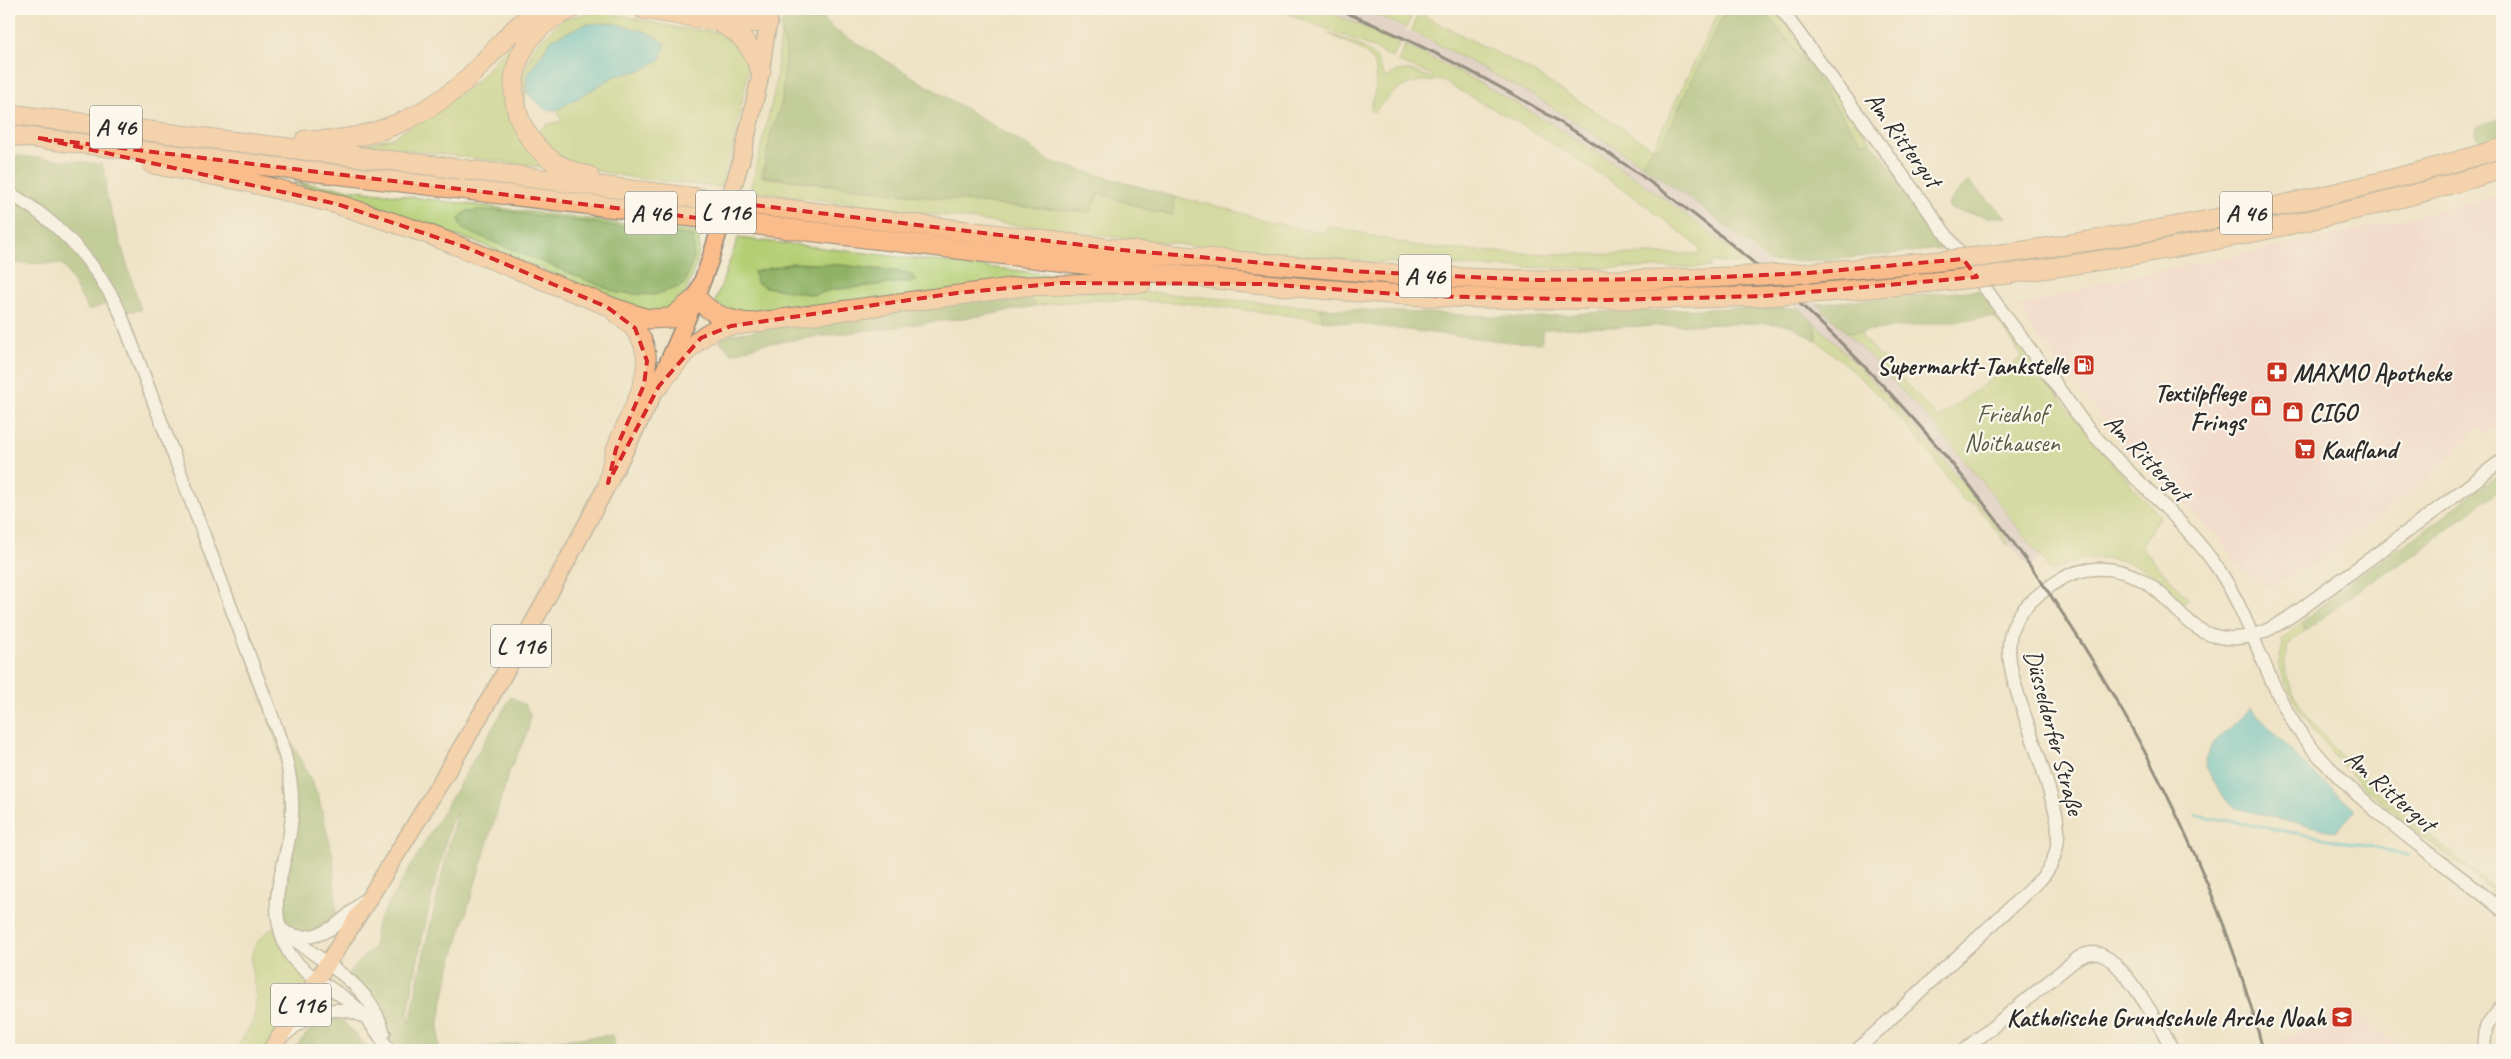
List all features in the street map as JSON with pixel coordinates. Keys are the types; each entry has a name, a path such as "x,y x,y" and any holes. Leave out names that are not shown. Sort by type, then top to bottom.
{"highway":[{"path":"223,140 254,137 331,140 356,136 393,126 430,107 455,90 517,26 540,9"},
{"path":"572,9 544,24 530,38 522,54 515,75 513,91 517,114 524,131 542,153 567,169 585,175 676,195"},
{"path":"644,9 718,15 769,16"},
{"path":"718,15 745,40 760,71"},
{"name":"A 46","path":"9,114 1123,250 1350,271 1532,280 1728,277 1808,273 1986,256 2121,237 2241,214 2343,192 2502,148"},
{"name":"A 46","path":"9,135 1113,268 1265,284 1414,295 1530,300 1764,296 1827,292 2008,274 2210,241 2348,211 2502,170"},
{"path":"38,138 132,160 244,181 336,204 428,234 593,300 636,315 659,320 674,316 697,297 702,304 718,315 734,321 750,323"},
{"path":"659,386 688,350 706,334 721,327 1024,286 1119,282 1205,286 1265,284"},
{"path":"593,300 621,316 635,328 643,343 647,360 644,385 616,449 608,484"}],"main road":[{"name":"L 116","path":"272,1048 382,879 498,686 659,386 697,297 741,160 760,71 769,16"}],"street":[{"name":"Am Rittergut","path":"1781,9 2086,426 2116,461 2185,528 2211,558 2234,595 2289,714 2306,740 2322,759 2372,805 2502,910"},
{"path":"9,194 40,213 69,239 95,269 114,302 132,342 268,703 283,748 292,791 291,830 276,899 287,948 292,956 318,979 368,1019 388,1050"},
{"path":"2253,636 2272,627 2318,596 2502,460"},
{"name":"Düsseldorfer Straße","path":"1858,1050 2040,880 2054,858 2058,837 2056,814 2009,664 2010,635 2024,606 2046,589 2071,574 2092,569 2112,570 2134,576 2149,584 2187,621 2201,631 2230,638 2253,636"},
{"path":"282,929 303,937 316,936 328,931 360,903 382,879"},
{"path":"282,929 352,981 370,1001 379,1021 388,1050"},
{"path":"1964,1050 2078,958 2090,953 2103,955 2117,967 2134,989 2173,1050"},
{"path":"2484,1048 2486,1028 2502,1006"},
{"path":"272,1048 301,1022 317,1013 344,1009 368,1019"}],"highlighted area":[{"path":"38,138 723,221 729,202 1123,250 1350,271 1532,280 1674,279 1808,273 1963,259 1977,277 1764,296 1606,300 1424,296 1265,284 1062,283 957,293 731,326 701,338 659,386 608,483 616,449 644,385 647,361 635,328 607,307 465,247 337,204"}],"shaded area":[{"path":"1322,9 1362,9 1478,64 1589,129 1706,210 1817,304 1896,382 1965,460 2041,558 2028,567 1953,470 1857,364 1775,286 1697,222 1617,166 1526,108 1446,65"},
{"path":"2502,195 2502,421 2485,435 2479,425 2434,474 2330,555 2269,589 2245,573 2217,536 2125,447 2033,331 2019,307 2109,281 2346,233"},
{"name":"Katholische Grundschule Arche Noah","path":"2344,1005 2405,1050 2279,1050 2277,1044"}],"green space":[{"path":"783,9 820,9 823,17 833,29 1031,148 1049,161 1176,197 1172,215 1148,210 1099,193 1090,212 998,205 762,176 771,133 782,102 786,51 781,32"},
{"path":"1276,9 1322,9 1400,42 1393,58 1360,42"},
{"path":"1362,9 1400,9 1408,12 1410,9 1415,9 1406,28"},
{"path":"1420,9 1422,9 1422,15 1528,69 1652,147 1641,164 1533,95 1412,31"},
{"path":"1720,9 1726,9 1660,147 1652,147"},
{"path":"1726,9 1763,9 1803,62 1810,61 1817,71 1817,81 1862,142 1871,141 1949,248 1829,260 1770,262 1706,210 1641,164 1652,147 1660,147"},
{"path":"1763,9 1775,9 1871,141 1862,142 1817,81 1817,71 1810,61 1804,62"},
{"path":"601,11 678,28 708,31 730,36 737,42 749,66 733,147 720,187 629,177 581,166 562,158 548,148 537,132 548,124 562,121 557,110 615,76 643,70 665,43 647,32 612,23 586,24 552,39 527,76 524,106 523,74 534,47 562,19"},
{"path":"528,25 508,75 551,168 364,144 394,137 474,84"},
{"path":"781,32 786,51 782,102 771,133 763,177 998,205 1090,212 1098,193 1148,210 1171,215 1176,197 1225,208 1270,222 1325,233 1328,226 1409,244 1469,251 1698,254 1700,248 1638,199 1516,121 1439,79 1432,82 1420,81 1406,85 1389,96 1375,112 1370,110 1376,79 1376,68 1372,60 1355,47 1327,33 1353,42 1366,49 1376,58 1387,79 1397,71 1402,70 1433,78 1433,75 1398,62 1405,45 1495,92 1625,171 1747,263 1711,262 1711,267 1575,268 1484,267 1347,260 1123,238 750,191 775,89"},
{"path":"2502,118 2502,136 2483,141 2476,136 2477,127"},
{"path":"9,155 102,164 107,182 105,190 107,199 141,310 120,312 114,302 88,310 63,264 9,263"},
{"path":"1968,181 2006,217 1987,217 1952,210 1948,206 1949,202"},
{"path":"293,182 698,233 699,251 690,280 678,307 658,314 625,304 481,244"},
{"path":"496,210 694,236 693,260 684,285 654,295 618,293 462,229 459,218 467,211"},
{"path":"738,238 1063,276 763,316 729,312 715,302"},
{"path":"792,263 842,265 909,273 917,281 830,290 815,295 765,287 756,282 754,272"},
{"path":"1127,290 1321,308 1322,320 1215,306 1142,301 1106,300 1035,306 1029,293"},
{"path":"1980,290 1999,316 1847,333 1817,304"},
{"path":"1029,293 1035,306 987,315 763,344 731,354 719,340 732,334"},
{"path":"1765,307 1766,309 1799,308 1814,322 1817,341 1790,325 1760,323 1544,329 1541,343 1509,342 1322,320 1321,308 1526,318 1601,312"},
{"name":"Friedhof Noithausen","path":"1999,316 2096,444 2160,516 2140,547 2189,599 2184,604 2154,575 2131,563 2120,560 2097,558 2073,562 2052,572 1994,496 1929,419 1847,333 1861,329 1863,338 1938,418 2022,357 2003,328 1993,318"},
{"path":"1814,322 1891,400 1939,455 2008,541 2008,546 1976,504 1963,501 1932,456 1897,415 1859,377 1817,341"},
{"path":"2502,471 2502,487 2419,552 2366,585 2308,629 2304,629 2303,624 2321,607 2338,595 2345,585 2428,528"},
{"path":"2345,585 2342,593 2320,607 2304,624 2304,629 2308,629 2290,643 2287,650 2287,678 2304,710 2332,746 2407,817 2502,894 2500,896 2414,830 2359,782 2334,756 2312,728 2281,674 2279,666 2283,644 2281,640"},
{"path":"248,653 318,795 333,856 337,924 298,936 278,918 292,791"},
{"path":"511,697 525,705 530,714 528,731 509,772 450,967 439,1021 439,1050 388,1050 383,1030 346,975 374,946 376,926","holes":["457,811 419,974 410,1024 408,1013 423,934 448,832"]},
{"path":"273,928 318,979 271,1050 234,1050 244,1037 255,1013 255,988 251,967 254,947"},
{"path":"329,1018 343,1021 370,1050 293,1050 313,1027"},
{"path":"612,1035 616,1050 448,1050"}],"water":[{"path":"612,23 647,32 665,43 661,59 643,70 615,76 557,110 546,110 527,93 527,76 552,39 586,24"},
{"path":"2251,708 2302,762 2355,810 2336,832 2235,808 2222,796 2206,767 2205,760 2211,746"}],"waterway":[{"path":"2196,815 2383,849 2408,857"}],"railway":[{"path":"1337,9 1455,63 1567,127 1673,199 1772,279 1865,367 1951,462 2029,564 2100,673 2151,763 2174,809 2215,903 2233,951 2263,1050"}],"place":[{"name":"Supermarkt-Tankstelle","path":"2084,365"},
{"name":"MAXMO Apotheke","path":"2277,372"},
{"name":"Textilpflege Frings","path":"2261,406"},
{"name":"CIGO","path":"2293,412"},
{"name":"Kaufland","path":"2305,449"},
{"name":"Katholische Grundschule Arche Noah","path":"2342,1017"}]}
